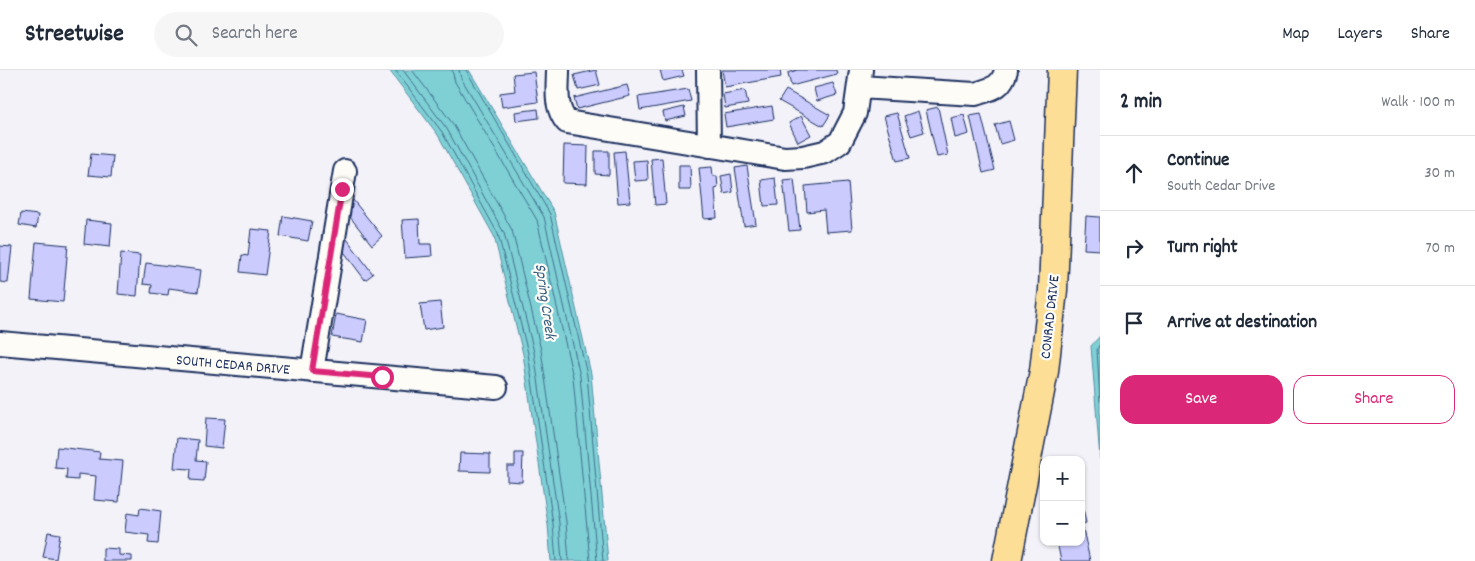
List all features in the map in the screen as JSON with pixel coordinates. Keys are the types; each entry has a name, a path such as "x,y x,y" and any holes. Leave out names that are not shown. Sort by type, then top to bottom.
{"main road":[{"name":"CONRAD DRIVE","path":"1007,561 1044,371 1049,326 1059,174 1062,70"}],"street":[{"path":"558,70 558,105 561,115 567,122 784,158 825,152 840,142 848,130 855,113 860,79 975,94 992,89 1003,82 1006,70"},
{"path":"708,70 709,146"},
{"path":"312,371 345,171"},
{"name":"SOUTH CEDAR DRIVE","path":"0,343 496,387"}],"water":[{"name":"Spring Creek","path":"389,70 469,70 554,212 591,374 608,561 551,561 548,525 523,354 494,236 438,135"},
{"path":"1100,336 1100,459 1091,346"}],"building":[{"path":"596,70 600,85 578,90 574,75"},
{"path":"660,70 682,70 684,76 663,81"},
{"path":"722,70 780,70 781,77 725,87"},
{"path":"797,70 836,70 837,74 791,86 788,73"},
{"path":"534,72 538,102 502,107 500,93 515,91 513,74"},
{"path":"833,83 837,95 817,101 814,88"},
{"path":"627,85 630,96 577,109 574,98"},
{"path":"688,89 691,101 640,110 638,97"},
{"path":"745,90 748,104 725,108 723,94"},
{"path":"786,90 830,115 823,126 779,101"},
{"path":"772,106 774,119 726,127 724,114"},
{"path":"684,107 686,116 665,121 663,112"},
{"path":"938,107 948,155 937,157 926,110"},
{"path":"538,109 539,118 516,121 515,112"},
{"path":"918,111 924,132 911,136 904,116"},
{"path":"897,113 910,158 897,161 884,116"},
{"path":"981,114 995,170 983,173 970,116"},
{"path":"964,115 969,134 955,138 951,118"},
{"path":"801,116 811,135 798,142 789,123"},
{"path":"1009,121 1014,140 1000,144 995,125"},
{"path":"564,145 588,146 587,184 563,183"},
{"path":"595,151 609,151 609,175 595,174"},
{"path":"625,151 630,202 618,203 614,152"},
{"path":"91,154 113,156 111,177 88,175"},
{"path":"662,158 666,204 655,205 651,159"},
{"path":"647,160 648,180 635,181 633,161"},
{"path":"679,165 690,165 691,190 679,190"},
{"path":"747,166 756,224 744,226 735,168"},
{"path":"712,167 713,176 717,176 718,188 715,189 717,218 704,219 699,168"},
{"path":"731,174 733,192 724,194 721,176"},
{"path":"775,178 778,205 764,206 761,180"},
{"path":"794,179 800,230 789,231 783,180"},
{"path":"848,182 852,230 826,232 824,210 807,212 805,186"},
{"path":"353,200 382,236 372,245 343,208"},
{"path":"21,213 38,215 36,228 19,225"},
{"path":"283,216 312,221 308,241 280,236"},
{"path":"1086,216 1100,217 1100,250 1084,249"},
{"path":"419,219 420,244 431,244 432,256 405,258 402,220"},
{"path":"86,220 112,223 110,247 84,244"},
{"path":"251,229 271,231 265,275 240,272 242,255 248,256"},
{"path":"344,235 373,274 365,280 336,241"},
{"path":"36,242 68,245 63,302 31,299"},
{"path":"0,246 12,247 8,283 0,282"},
{"path":"121,253 140,255 137,296 118,294"},
{"path":"146,263 201,270 198,292 169,288 168,295 151,293 152,285 143,284"},
{"path":"440,302 443,327 424,330 420,304"},
{"path":"336,314 367,320 363,342 332,337"},
{"path":"206,418 225,419 222,448 204,446"},
{"path":"177,438 198,440 196,460 206,461 204,481 190,480 191,469 174,468"},
{"path":"57,447 100,452 99,459 123,461 119,502 94,500 96,476 78,474 78,480 66,479 67,469 55,468"},
{"path":"460,453 490,454 490,472 459,471"},
{"path":"515,453 523,453 522,482 507,481 507,466 515,466"},
{"path":"140,508 161,511 158,544 148,543 149,535 125,532 127,513 139,515"},
{"path":"48,532 60,534 56,559 43,557"},
{"path":"1085,538 1090,561 1061,561 1058,546 1085,546"},
{"path":"103,548 119,549 119,555 132,556 132,561 103,561"}],"route":[{"path":"342,189 312,371 382,377"}]}
